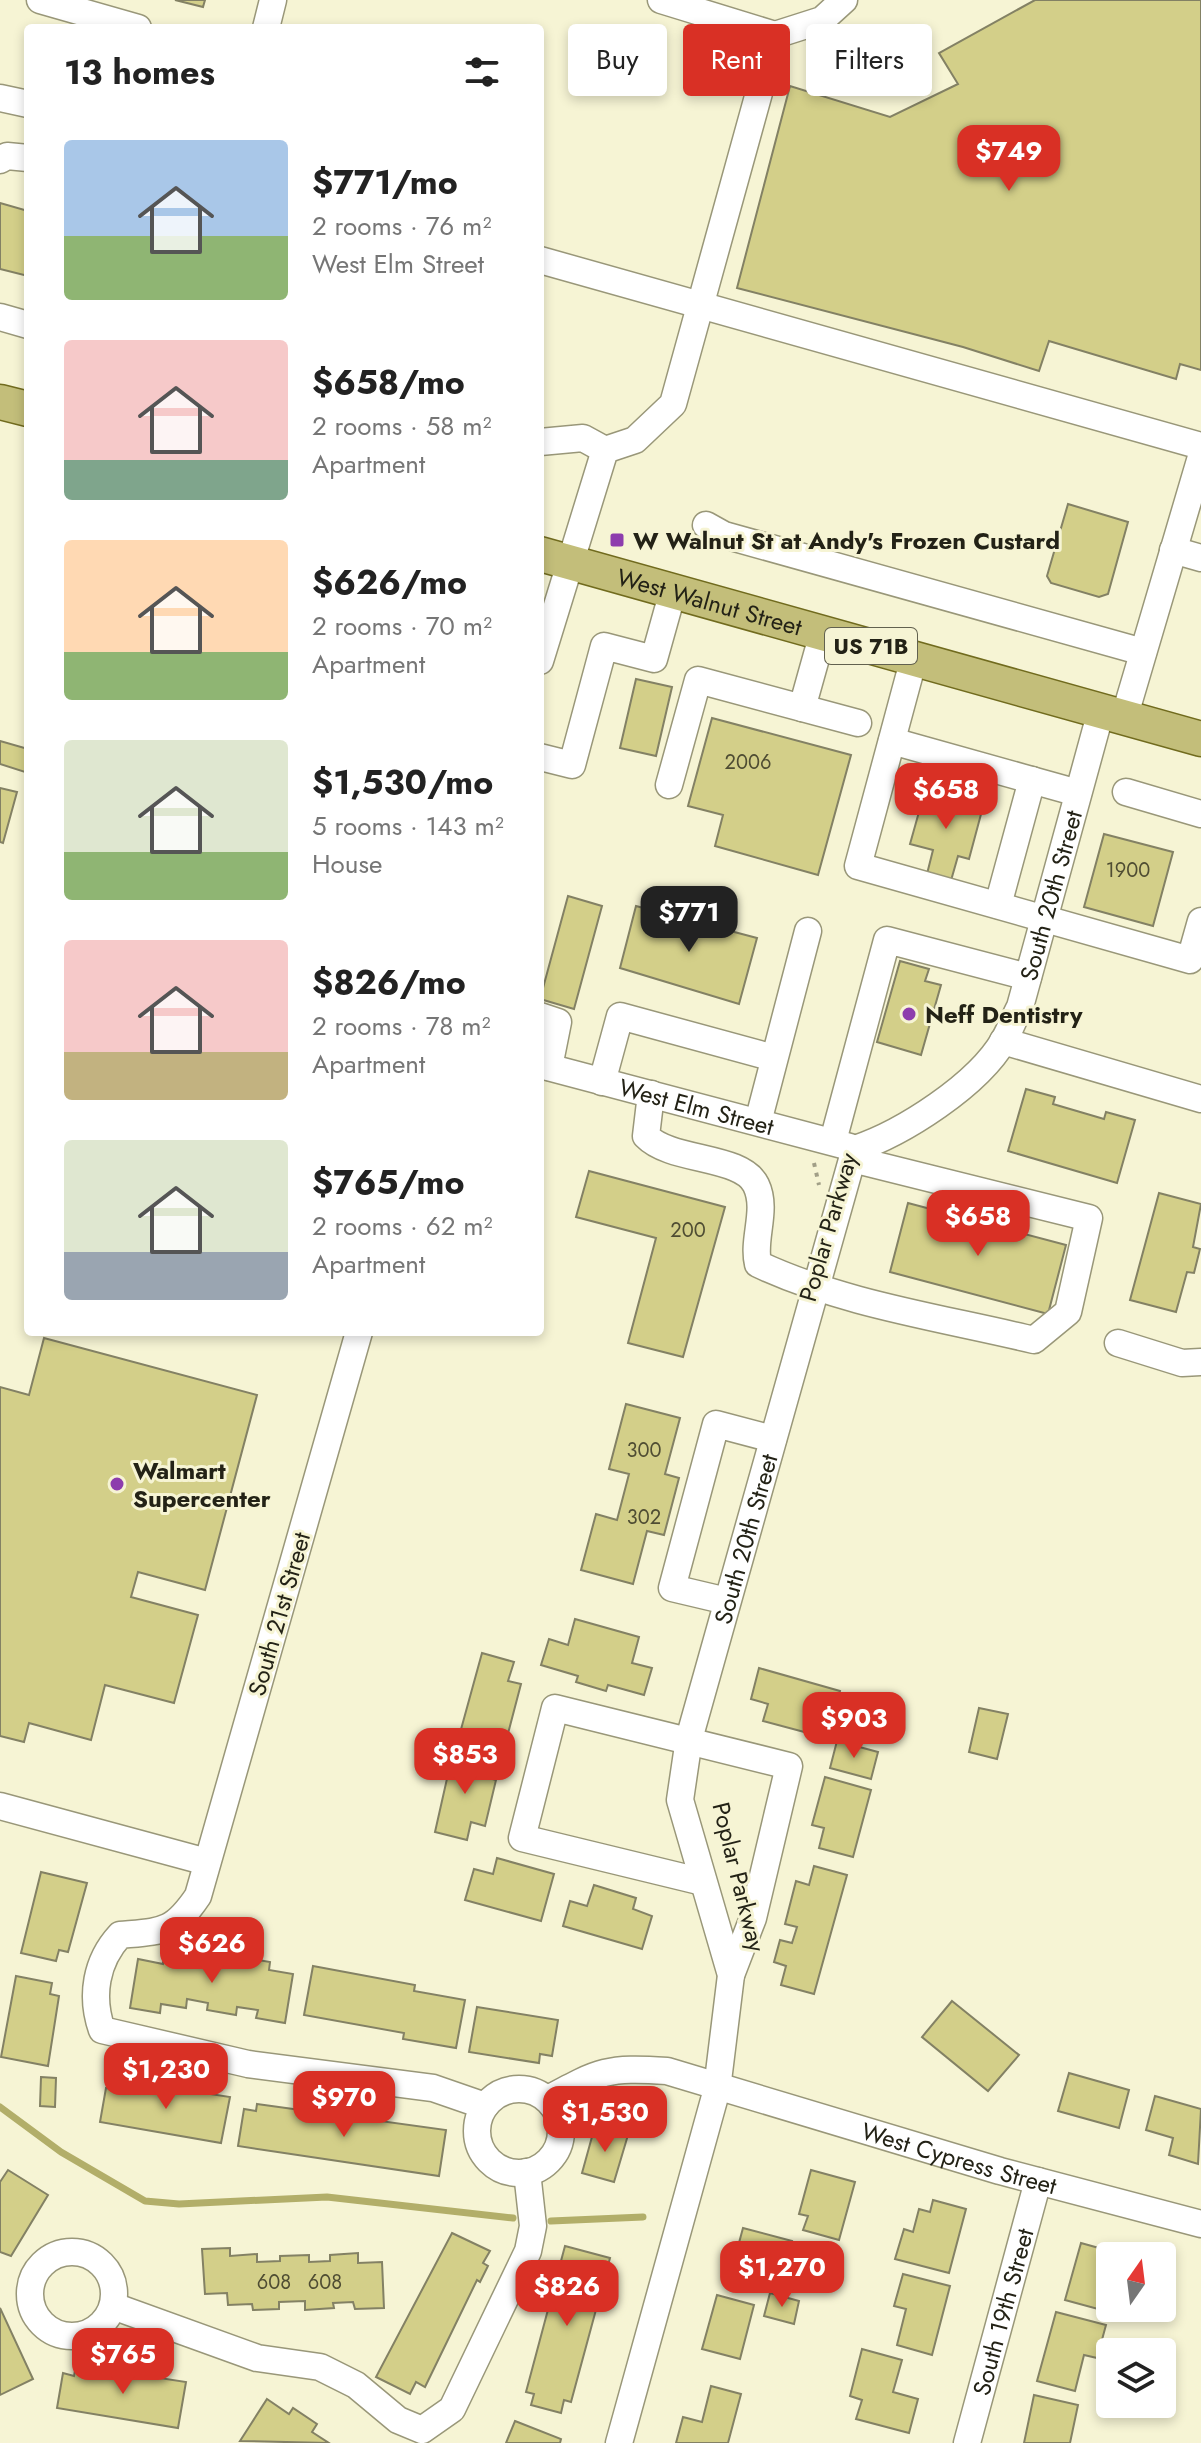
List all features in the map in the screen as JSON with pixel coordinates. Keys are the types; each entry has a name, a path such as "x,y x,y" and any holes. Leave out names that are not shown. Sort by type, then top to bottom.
{"main road":[{"path":"0,402 24,408"},
{"name":"West Walnut Street","path":"554,558 1201,739"}],"street":[{"path":"40,0 121,24"},
{"path":"267,24 273,0"},
{"path":"661,0 739,24"},
{"path":"790,30 822,20 844,0"},
{"path":"544,632 554,558 605,450 635,440 673,404 758,96"},
{"path":"0,98 24,103"},
{"path":"0,160 7,156 24,158"},
{"path":"544,261 1201,446"},
{"path":"0,317 24,324"},
{"path":"544,442 583,438 605,450"},
{"name":"South 20th Street","path":"619,2443 717,2089 731,1975 680,1800 689,1739 815,1287 847,1150 898,1131 986,1063 1003,1041 1020,1007 1078,793 1143,652 1201,457"},
{"path":"706,525 724,535 1143,652"},
{"path":"1173,550 1201,558"},
{"path":"544,758 572,765 604,646 654,659 673,591"},
{"path":"802,708 823,633"},
{"path":"914,658 858,866 1190,960 1201,921"},
{"path":"669,785 698,680 858,723"},
{"path":"892,741 1078,793"},
{"path":"998,905 1032,780"},
{"path":"1126,792 1201,814"},
{"path":"758,1122 808,931"},
{"path":"847,1150 887,940 1028,977"},
{"path":"602,1082 620,1016 774,1058"},
{"path":"544,1017 558,1022 544,1066"},
{"path":"1003,1041 1201,1099"},
{"name":"West Elm Street","path":"544,1066 758,1122 1089,1218 1068,1312 1034,1340 815,1287"},
{"path":"651,1094 646,1136 657,1147 745,1172 756,1185 761,1214 755,1251 758,1264 815,1287"},
{"name":"South 21st Street","path":"358,1336 198,1896 181,1922 158,1931 120,1935 104,1953 94,2008 102,2030 248,2064 433,2088 485,2106"},
{"path":"1118,1343 1182,1363 1201,1362"},
{"path":"727,1601 672,1588 716,1424 773,1439"},
{"path":"703,1882 522,1838 555,1708 789,1766 753,1918 731,1975"},
{"path":"0,1806 207,1862"},
{"name":"West Cypress Street","path":"548,2099 598,2072 628,2068 667,2071 717,2089 1038,2181 1201,2224"},
{"path":"508,2090 536,2092 548,2099 556,2110 562,2136 550,2159 527,2172 513,2173 488,2159 477,2133 485,2106 508,2090"},
{"path":"113,2306 257,2358 320,2367 356,2385 398,2420 422,2430 452,2409 528,2251 533,2226 527,2172"},
{"name":"South 19th Street","path":"967,2443 1038,2181"}],"path":[{"name":"Poplar Parkway","path":"810,1160 817,1166 819,1188"}],"building":[{"path":"175,0 205,0 203,7"},
{"path":"1035,0 1201,0 1201,370 1180,364 1176,379 1049,341 1039,371 963,347 737,288 787,96 790,96 790,86 806,91 806,96 822,96 890,117 958,84 939,53"},
{"path":"0,203 24,210 24,275 0,269"},
{"path":"1068,504 1128,522 1108,594 1099,597 1051,583 1047,576"},
{"path":"636,679 672,687 656,756 620,748"},
{"path":"712,718 851,755 818,875 715,846 723,815 688,806"},
{"path":"0,741 24,748 24,772 0,764"},
{"path":"926,787 984,803 969,859 958,856 950,884 926,878 933,850 910,844"},
{"path":"0,788 17,792 3,843 0,842"},
{"path":"1104,834 1173,852 1153,926 1084,907"},
{"path":"568,896 602,906 574,1009 544,1000 544,984"},
{"path":"636,906 757,938 739,1004 620,968"},
{"name":"Neff Dentistry","path":"900,961 929,969 925,981 941,985 921,1055 877,1042"},
{"path":"1026,1089 1055,1097 1053,1104 1104,1119 1106,1112 1135,1120 1117,1183 1008,1151"},
{"path":"589,1171 725,1207 683,1357 628,1343 656,1238 576,1217"},
{"path":"1159,1193 1201,1204 1193,1247 1200,1249 1194,1273 1187,1272 1176,1312 1130,1300"},
{"path":"908,1203 1066,1245 1048,1314 890,1272"},
{"name":"Walmart Supercenter","path":"44,1338 257,1395 205,1590 138,1572 131,1597 198,1615 174,1703 105,1685 91,1740 29,1723 24,1742 0,1736 0,1387 29,1395"},
{"path":"626,1404 680,1418 665,1474 679,1478 664,1535 647,1531 633,1584 581,1570 596,1514 617,1520 629,1474 609,1469"},
{"path":"575,1619 639,1637 632,1663 652,1668 644,1695 608,1685 606,1691 576,1682 578,1676 541,1665 549,1639 568,1645"},
{"path":"482,1653 514,1662 508,1681 521,1684 505,1745 460,1733"},
{"path":"759,1668 840,1691 831,1726 812,1721 808,1733 763,1721 768,1704 751,1699"},
{"path":"979,1708 1008,1714 997,1759 969,1752"},
{"path":"837,1741 878,1752 871,1779 830,1768"},
{"path":"453,1752 489,1760 485,1777 496,1780 485,1826 471,1822 467,1840 435,1832"},
{"path":"825,1777 871,1790 853,1857 819,1848 824,1828 812,1825"},
{"path":"497,1858 554,1874 541,1921 465,1900 474,1869 493,1874"},
{"path":"814,1866 847,1875 814,1994 781,1985 786,1966 774,1962 780,1940 792,1943 797,1927 785,1924 796,1881 809,1885"},
{"path":"41,1872 87,1883 68,1952 59,1950 56,1961 21,1953"},
{"path":"594,1885 636,1898 633,1909 652,1916 642,1949 563,1926 570,1901 587,1906"},
{"path":"190,1950 219,1954 218,1963 239,1966 240,1957 270,1962 269,1970 293,1974 285,2023 256,2018 258,2010 237,2007 236,2015 207,2010 208,2003 187,1999 186,2008 161,2004 160,2013 130,2008 138,1959 163,1964 164,1954 189,1959"},
{"path":"313,1966 415,1985 414,1991 465,2000 456,2048 403,2039 404,2033 304,2015"},
{"path":"16,1976 52,1983 50,1994 59,1996 48,2066 1,2057"},
{"path":"952,2001 1019,2055 988,2091 922,2037"},
{"path":"477,2007 558,2020 552,2056 540,2054 539,2063 469,2052"},
{"path":"1069,2073 1129,2090 1119,2128 1058,2111"},
{"path":"41,2077 56,2078 55,2107 40,2106"},
{"path":"120,2080 230,2097 221,2143 100,2122 106,2088 118,2090"},
{"path":"1155,2096 1201,2109 1198,2164 1169,2155 1173,2138 1146,2130"},
{"path":"257,2104 446,2130 439,2176 238,2146 244,2109 256,2111"},
{"path":"595,2126 628,2135 614,2182 582,2173"},
{"path":"8,2170 48,2195 11,2256 0,2252 0,2182"},
{"path":"811,2170 855,2182 839,2240 803,2230 808,2216 799,2214"},
{"path":"933,2200 966,2209 949,2273 895,2259 904,2229 913,2232 919,2209 930,2212"},
{"path":"743,2228 792,2241 782,2278 733,2265"},
{"path":"452,2233 490,2251 483,2263 488,2266 480,2282 477,2280 425,2387 416,2382 410,2394 376,2377"},
{"path":"1081,2243 1096,2247 1096,2308 1065,2300"},
{"path":"565,2246 610,2258 571,2402 564,2400 561,2413 531,2405 534,2394 526,2392"},
{"path":"230,2248 230,2256 257,2254 257,2262 280,2261 280,2256 309,2255 309,2262 330,2261 330,2255 358,2253 358,2263 382,2262 384,2308 355,2309 353,2302 333,2303 334,2308 305,2310 305,2301 279,2302 279,2309 253,2310 252,2304 228,2305 227,2293 205,2294 202,2249"},
{"path":"903,2274 950,2286 932,2355 897,2345 906,2309 894,2306"},
{"path":"770,2293 799,2301 794,2324 764,2316"},
{"path":"717,2295 754,2305 740,2359 702,2349"},
{"path":"0,2308 33,2379 0,2395"},
{"path":"1056,2312 1106,2325 1102,2338 1096,2338 1096,2358 1084,2355 1075,2391 1037,2381"},
{"path":"862,2349 902,2360 893,2392 918,2399 909,2433 856,2419 862,2400 850,2396"},
{"path":"76,2365 186,2382 178,2428 57,2408 63,2373 74,2376"},
{"path":"711,2386 741,2394 728,2443 676,2443 683,2417 702,2422"},
{"path":"1034,2395 1078,2405 1070,2443 1024,2443"},
{"path":"267,2399 289,2414 293,2408 317,2424 312,2432 329,2443 240,2441"},
{"path":"515,2421 561,2439 560,2443 506,2443"}],"waterway":[{"path":"0,2107 61,2152 145,2201 179,2204 327,2197 513,2218"},
{"path":"551,2221 643,2217"}],"place":[{"name":"W Walnut St at Andy's Frozen Custard","path":"617,540"},
{"name":"Neff Dentistry","path":"909,1014"},
{"name":"Walmart Supercenter","path":"117,1484"}]}
